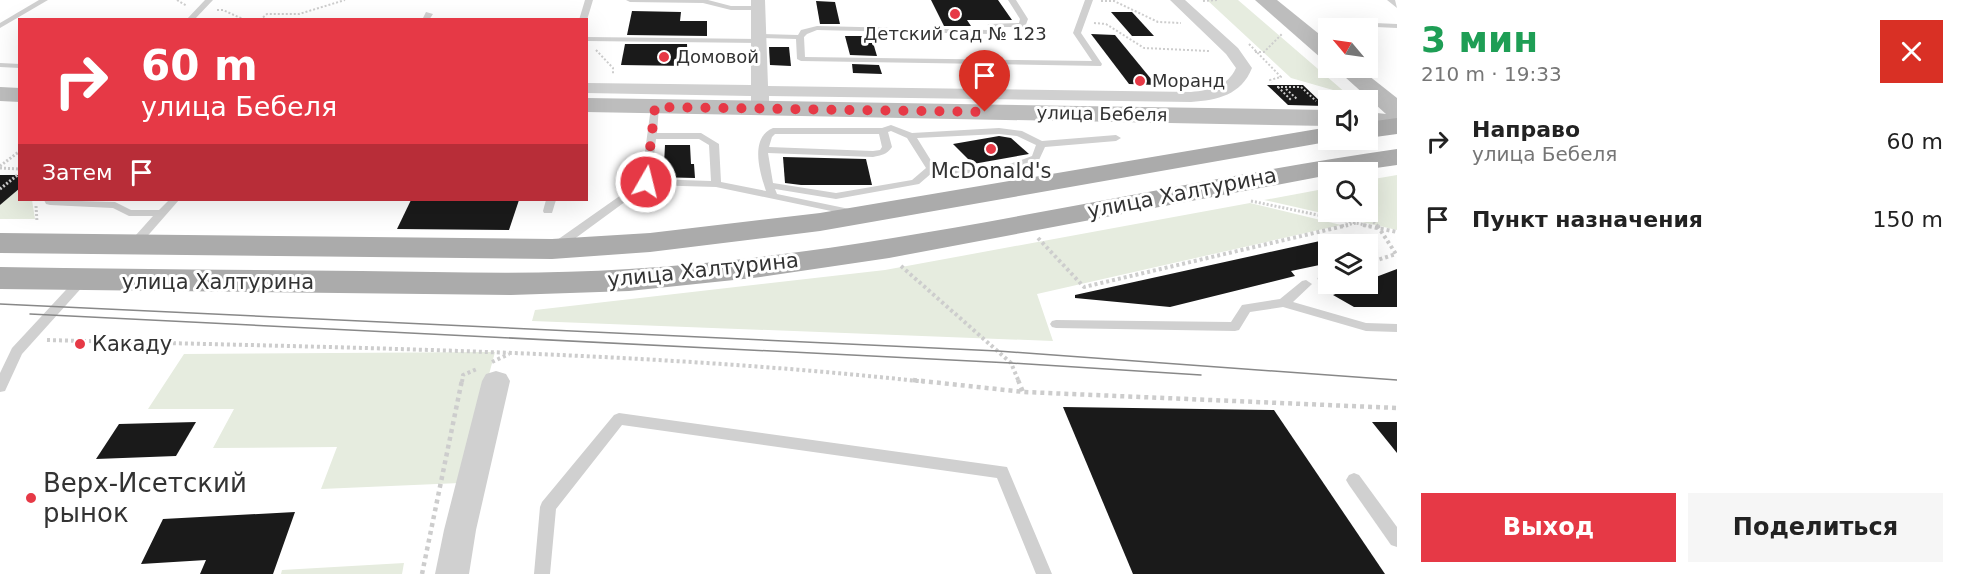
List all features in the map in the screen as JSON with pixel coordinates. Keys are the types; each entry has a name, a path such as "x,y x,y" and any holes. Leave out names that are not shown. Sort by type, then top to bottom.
{"main road":[{"path":"1265,0 1318,44"},
{"path":"1358,78 1397,110"},
{"path":"0,94 18,95"},
{"name":"улица Бебеля","path":"588,105 655,107 760,100 888,123 1318,118"},
{"path":"1378,121 1397,124"},
{"path":"1378,128 1397,124"},
{"name":"улица Халтурина","path":"0,243 552,249 637,244 746,233 862,215 1318,137"},
{"name":"улица Халтурина","path":"0,278 81,281 511,284 640,279 753,268 889,248 1296,172 1397,157"}],"street":[{"path":"588,88 760,100 1191,98 1215,95 1230,89 1240,81 1244,68 1232,51 1177,0"},
{"path":"758,4 760,100"},
{"path":"452,574 460,530 496,381"}],"lane":[{"path":"0,26 44,0"},
{"path":"191,18 209,0"},
{"path":"584,18 589,0"},
{"path":"630,0 703,1 731,8 758,4"},
{"path":"1012,0 1024,19 1022,25 995,25 992,26 990,32 817,28 804,32 800,37 801,59 1098,64 1077,33 1089,0"},
{"path":"1391,0 1397,6"},
{"path":"1378,25 1397,26"},
{"path":"588,39 800,37"},
{"path":"0,65 18,66"},
{"path":"646,182 655,107"},
{"path":"765,150 873,154 883,152 887,147 888,123"},
{"path":"771,190 765,174 765,150 766,136 772,131 888,123 911,136 931,169 960,174 1026,163 1036,158 1041,144"},
{"path":"911,136 999,131 1018,133 1041,144 1116,138"},
{"path":"653,135 701,136 714,144 716,184"},
{"path":"552,249 646,182 716,184 836,196 915,183 931,169"},
{"path":"771,190 862,215"},
{"path":"50,201 116,205 129,213 161,213"},
{"path":"132,246 173,201"},
{"path":"548,212 551,201"},
{"path":"1,385 18,351 81,281"},
{"path":"1283,303 1306,284"},
{"path":"1056,324 1235,327 1246,308 1283,303 1366,327 1397,328"},
{"path":"542,574 548,507 619,420 1002,472 1044,574"},
{"path":"1354,480 1397,540"}],"path":[{"path":"263,18 267,15 299,14 345,0"},
{"path":"1089,0 1114,1 1158,22 1185,23"},
{"path":"1203,1 1218,0"},
{"path":"1081,23 1106,24 1144,48 1218,51"},
{"path":"1250,52 1264,52 1284,32"},
{"path":"593,47 613,68 613,76"},
{"path":"1277,87 1301,87 1316,101 1308,99 1299,89 1286,89 1296,102 1277,87"},
{"path":"0,167 18,153"},
{"path":"0,167 18,171"},
{"path":"0,189 18,173"},
{"path":"1242,199 1397,232"},
{"path":"36,201 38,222"},
{"path":"1376,222 1377,228 1396,254 1378,260"},
{"path":"1033,233 1084,288 1356,223"},
{"path":"897,263 1011,363 1023,392"},
{"path":"27,340 524,353 846,373 1023,392 1397,408"}],"shaded area":[{"path":"1207,0 1238,0 1318,69 1318,78 1328,78 1342,90 1333,90 1291,78"},
{"path":"1397,175 1397,230 1362,222 1378,222 1378,178"},
{"path":"18,189 18,201 32,201 35,219 0,219 0,205"},
{"path":"1318,190 1318,212 1264,200"},
{"path":"1250,203 1318,219 1318,222 1341,225 1037,294 1053,341 532,321 535,310 885,270"},
{"path":"495,352 460,483 321,489 337,447 213,448 234,409 148,409 184,354"},
{"path":"404,563 402,574 281,574 282,570"}],"building":[{"path":"931,0 998,0 1012,20 967,20 971,26 944,26"},
{"path":"816,1 835,2 840,24 820,24"},
{"path":"632,11 681,12 680,21 707,21 707,36 627,35"},
{"path":"1111,12 1132,12 1154,36 1132,36"},
{"path":"1091,34 1115,35 1156,85 1129,84"},
{"path":"845,36 871,36 877,56 850,55"},
{"name":"Домовой","path":"625,44 687,44 688,66 621,65"},
{"path":"769,47 789,47 791,66 770,65"},
{"path":"852,64 879,65 882,74 853,73"},
{"path":"1267,85 1303,85 1318,99 1318,106 1288,105"},
{"name":"McDonald's","path":"999,136 1011,138 1029,154 973,164 953,144"},
{"path":"665,145 690,145 691,164 694,164 695,178 654,177 655,164 664,164"},
{"path":"783,157 866,159 872,185 785,183"},
{"path":"0,175 18,175 18,190 0,205"},
{"path":"411,201 519,201 509,230 397,229"},
{"path":"1318,241 1318,265 1291,271 1295,276 1170,307 1075,298 1075,295"},
{"path":"1397,269 1397,307 1354,307 1333,295 1378,294 1378,276"},
{"path":"1063,407 1274,410 1385,574 1133,574"},
{"path":"196,422 176,456 96,459 119,424"},
{"path":"1372,422 1397,422 1397,453"},
{"path":"295,512 273,574 200,574 206,560 141,564 163,519"}],"tram line":[{"path":"0,304 998,351 1397,380"},
{"path":"30,314 1011,363 1201,375"}],"place":[{"name":"Детский сад № 123","path":"955,14"},
{"name":"Домовой","path":"664,57"},
{"name":"Моранд","path":"1140,81"},
{"name":"McDonald's","path":"991,149"},
{"name":"Какаду","path":"80,344"},
{"name":"Верх-Исетский рынок","path":"31,498"}],"route":[{"path":"646,182 655,107 985,112"}]}
